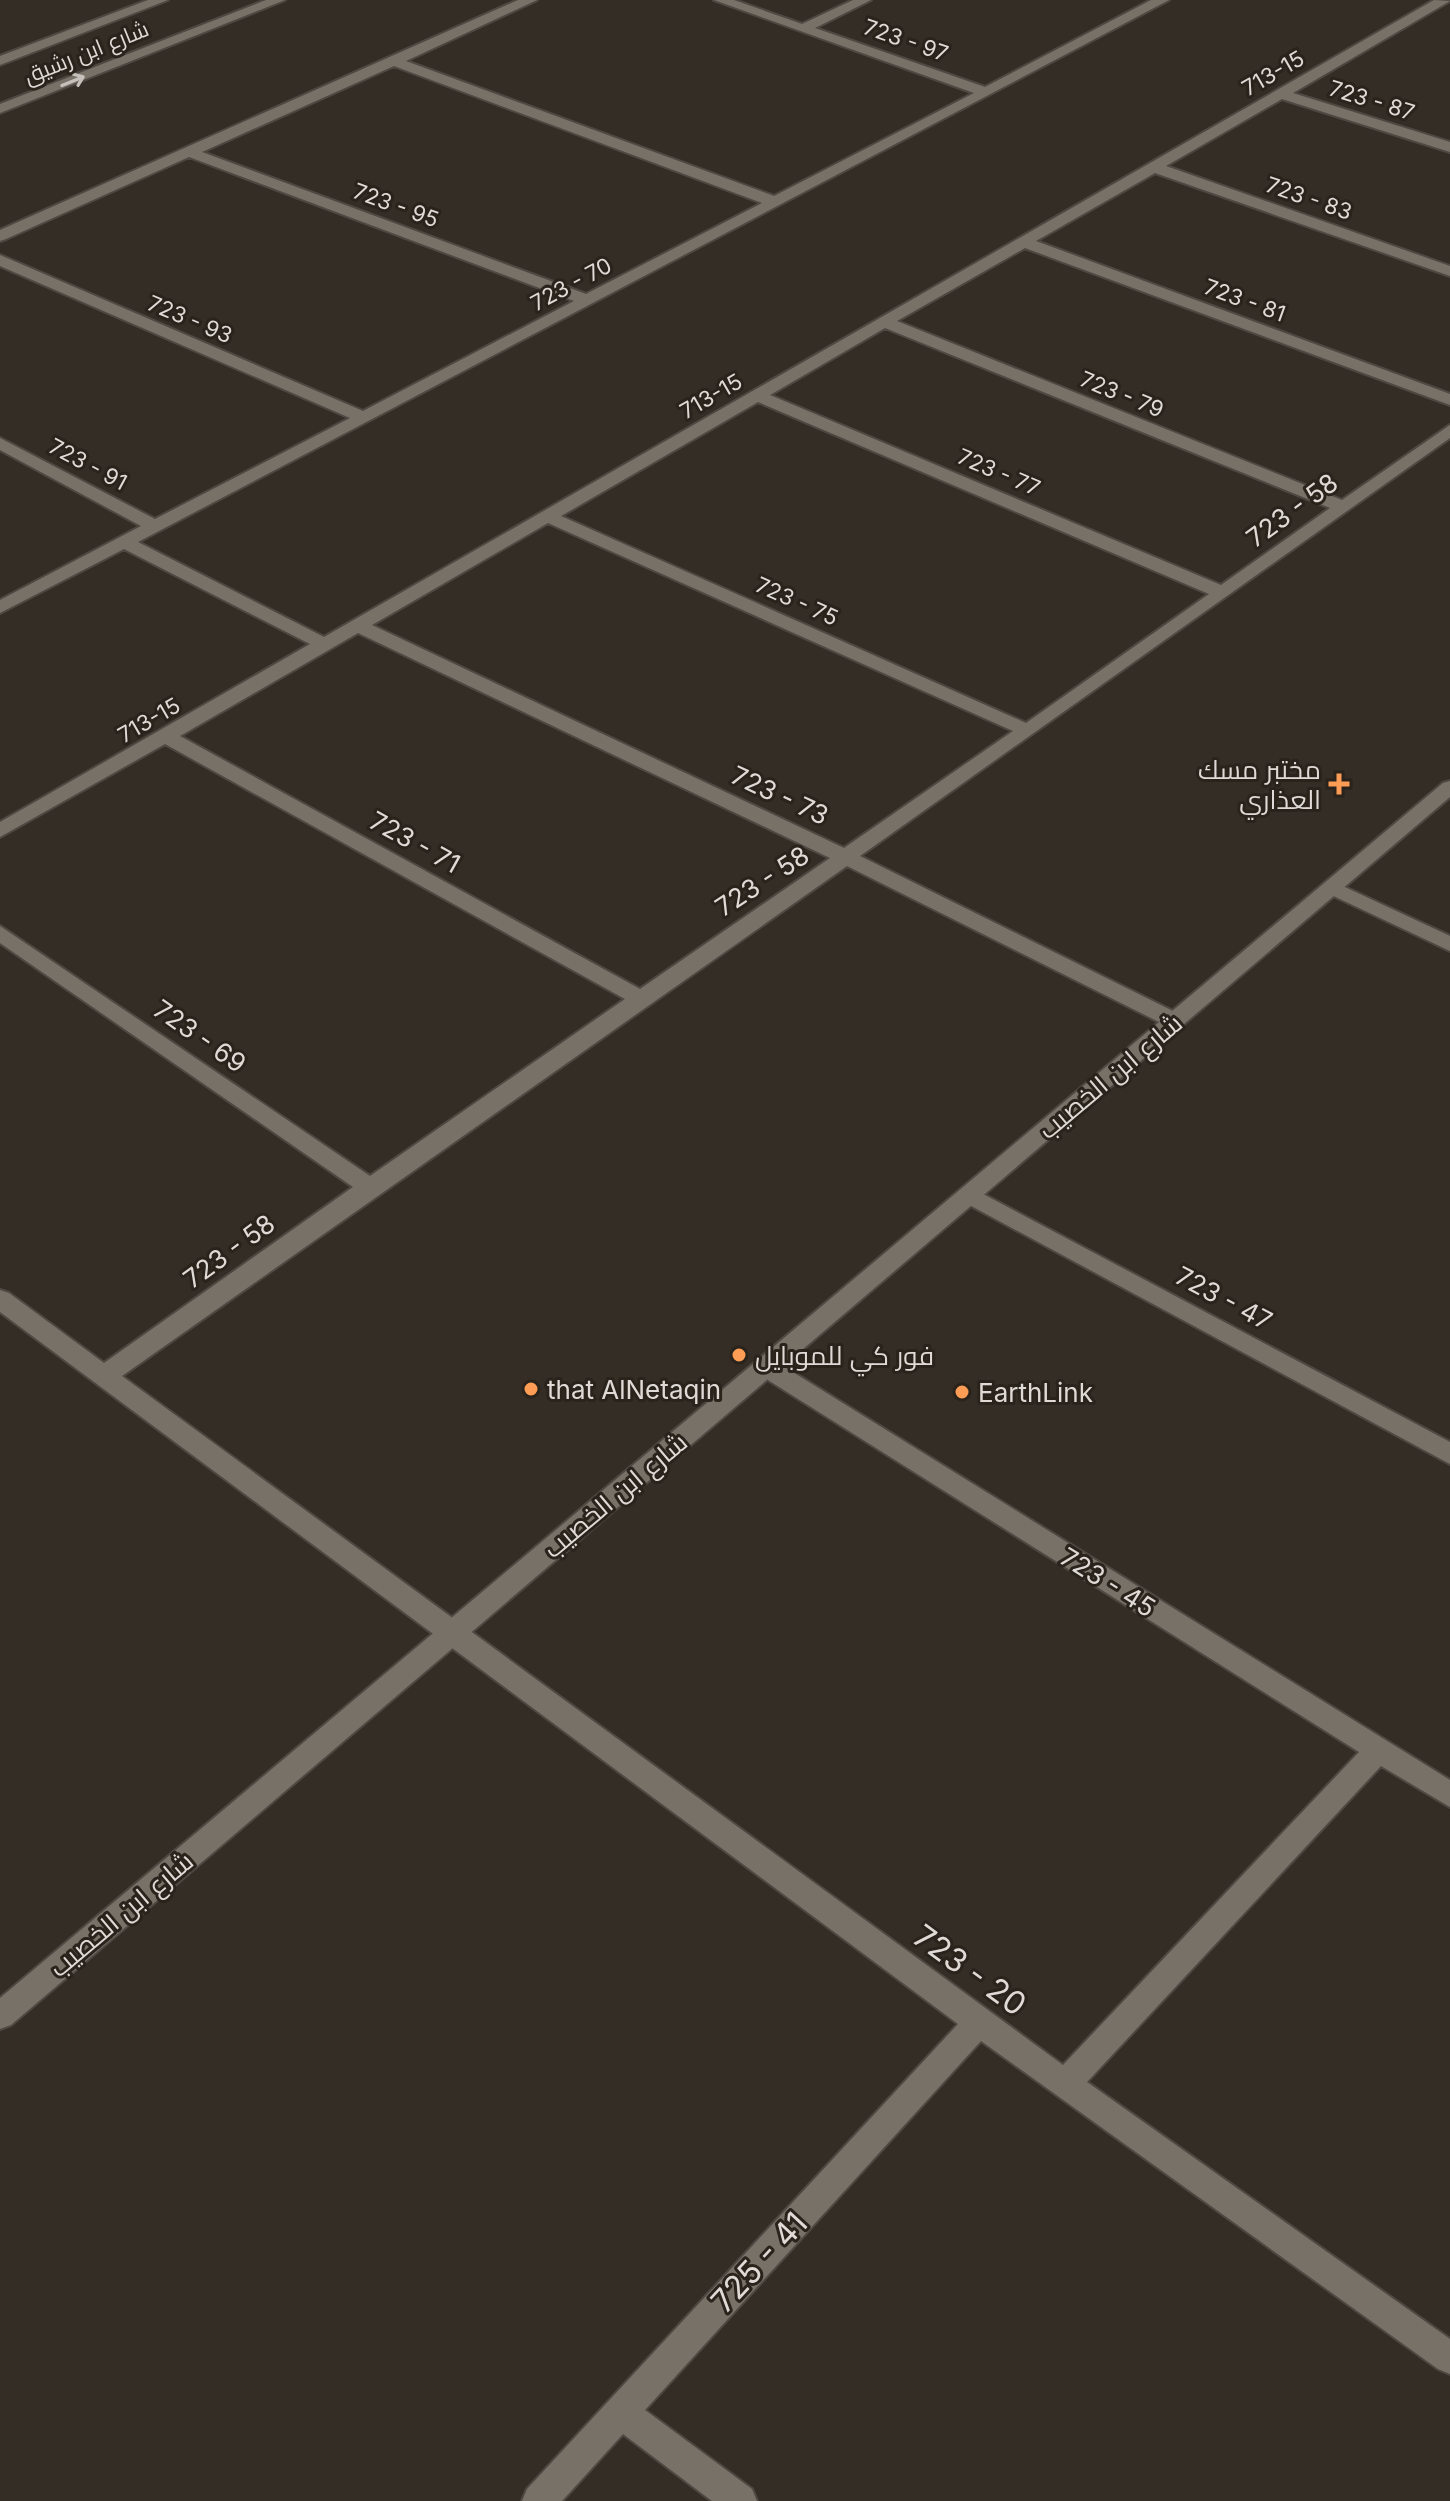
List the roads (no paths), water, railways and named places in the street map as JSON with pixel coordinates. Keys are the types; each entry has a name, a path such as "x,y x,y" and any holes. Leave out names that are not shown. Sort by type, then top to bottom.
{"street":[{"name":"شارع ابن رشيق","path":"0,61 161,0"},
{"name":"شارع ابن رشيق","path":"0,109 278,0"},
{"path":"0,236 530,0"},
{"name":"723 - 97","path":"721,0 986,92"},
{"path":"804,28 864,0"},
{"name":"723 - 70","path":"0,607 1162,0"},
{"name":"713-15","path":"0,831 1444,0"},
{"path":"394,61 775,202"},
{"name":"723 - 87","path":"1281,94 1450,147"},
{"name":"723 - 95","path":"189,152 587,300"},
{"name":"723 - 83","path":"1154,167 1450,271"},
{"name":"723 - 81","path":"1024,242 1450,400"},
{"name":"723 - 93","path":"0,260 363,417"},
{"name":"723 - 79","path":"884,322 1344,507"},
{"name":"723 - 77","path":"756,395 1223,593"},
{"name":"723 - 58","path":"104,1376 638,997 848,858 1450,430"},
{"name":"723 - 91","path":"0,443 154,526"},
{"name":"723 - 75","path":"547,516 1028,731"},
{"path":"124,542 324,644"},
{"name":"723 - 73","path":"357,625 848,858 1175,1021"},
{"name":"723 - 71","path":"165,736 638,997"},
{"name":"شارع ابن الخصيب","path":"0,2016 1450,787"},
{"path":"1332,887 1450,944"},
{"name":"723 - 69","path":"0,933 368,1186"},
{"name":"723 - 47","path":"970,1195 1450,1454"},
{"name":"723 - 20","path":"0,1299 979,2022 1450,2358"},
{"name":"723 - 45","path":"766,1367 1450,1795"},
{"path":"1067,2082 1377,1751"},
{"name":"725 - 41","path":"539,2501 979,2022"},
{"path":"620,2412 740,2501"}],"place":[{"name":"مختبر مسك العذاري","path":"1339,784"},
{"name":"فور كي للموبايل","path":"739,1355"},
{"name":"that AlNetaqin","path":"531,1389"},
{"name":"EarthLink","path":"962,1392"}]}
